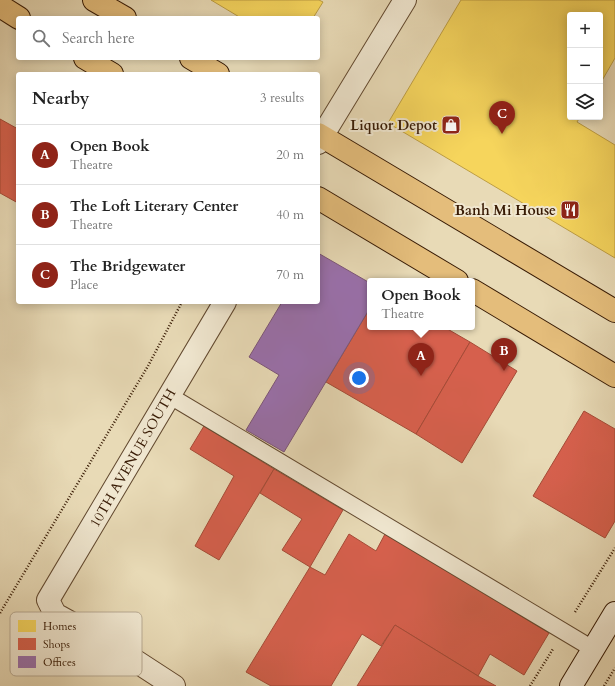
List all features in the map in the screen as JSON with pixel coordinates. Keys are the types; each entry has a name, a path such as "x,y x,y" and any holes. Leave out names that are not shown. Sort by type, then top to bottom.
{"main road":[{"path":"94,0 122,16"},
{"path":"0,6 16,16"},
{"path":"88,60 109,72"},
{"path":"194,60 215,72"},
{"path":"320,139 615,311"},
{"path":"320,199 452,278"},
{"path":"475,292 615,376"}],"street":[{"path":"320,136 403,1"},
{"name":"10TH AVENUE SOUTH","path":"54,612 48,600 224,304"},
{"path":"571,686 615,613"},
{"name":"10TH AVENUE SOUTH","path":"142,665 174,686"}],"lane":[{"path":"170,396 594,649"}],"path":[{"path":"0,613 148,366 181,304"},
{"path":"604,686 615,668"}],"building: Homes":[{"path":"211,0 319,0 323,2 314,16 238,16"},
{"path":"461,0 615,0 615,58 603,79 603,12 567,12 567,120 578,120 577,122 615,145 615,258 388,123"}],"building: Shops":[{"path":"0,119 16,128 16,202 0,193"},
{"path":"367,313 367,330 449,330 470,342 416,434 326,382"},
{"path":"470,342 517,371 462,463 416,434"},
{"path":"584,411 615,429 615,521 605,538 533,496"},
{"path":"204,426 274,469 219,560 195,546 234,476 190,449"},
{"path":"274,469 343,510 310,567 282,550 302,519 260,493"},
{"path":"349,534 376,551 385,534 549,633 524,675 490,654 478,676 395,625 381,646 362,634 331,686 271,686 246,672 310,567 325,575"},
{"path":"395,625 478,676 496,686 357,686"}],"building: Offices":[{"path":"320,254 367,281 367,313 284,452 246,430 279,375 249,357 281,304 320,304"}],"place":[{"name":"Liquor Depot","path":"451,125"},
{"name":"The Bridgewater","path":"502,134"},
{"name":"Banh Mi House","path":"570,210"},
{"name":"The Loft Literary Center","path":"504,371"},
{"name":"Open Book","path":"421,376"}]}
